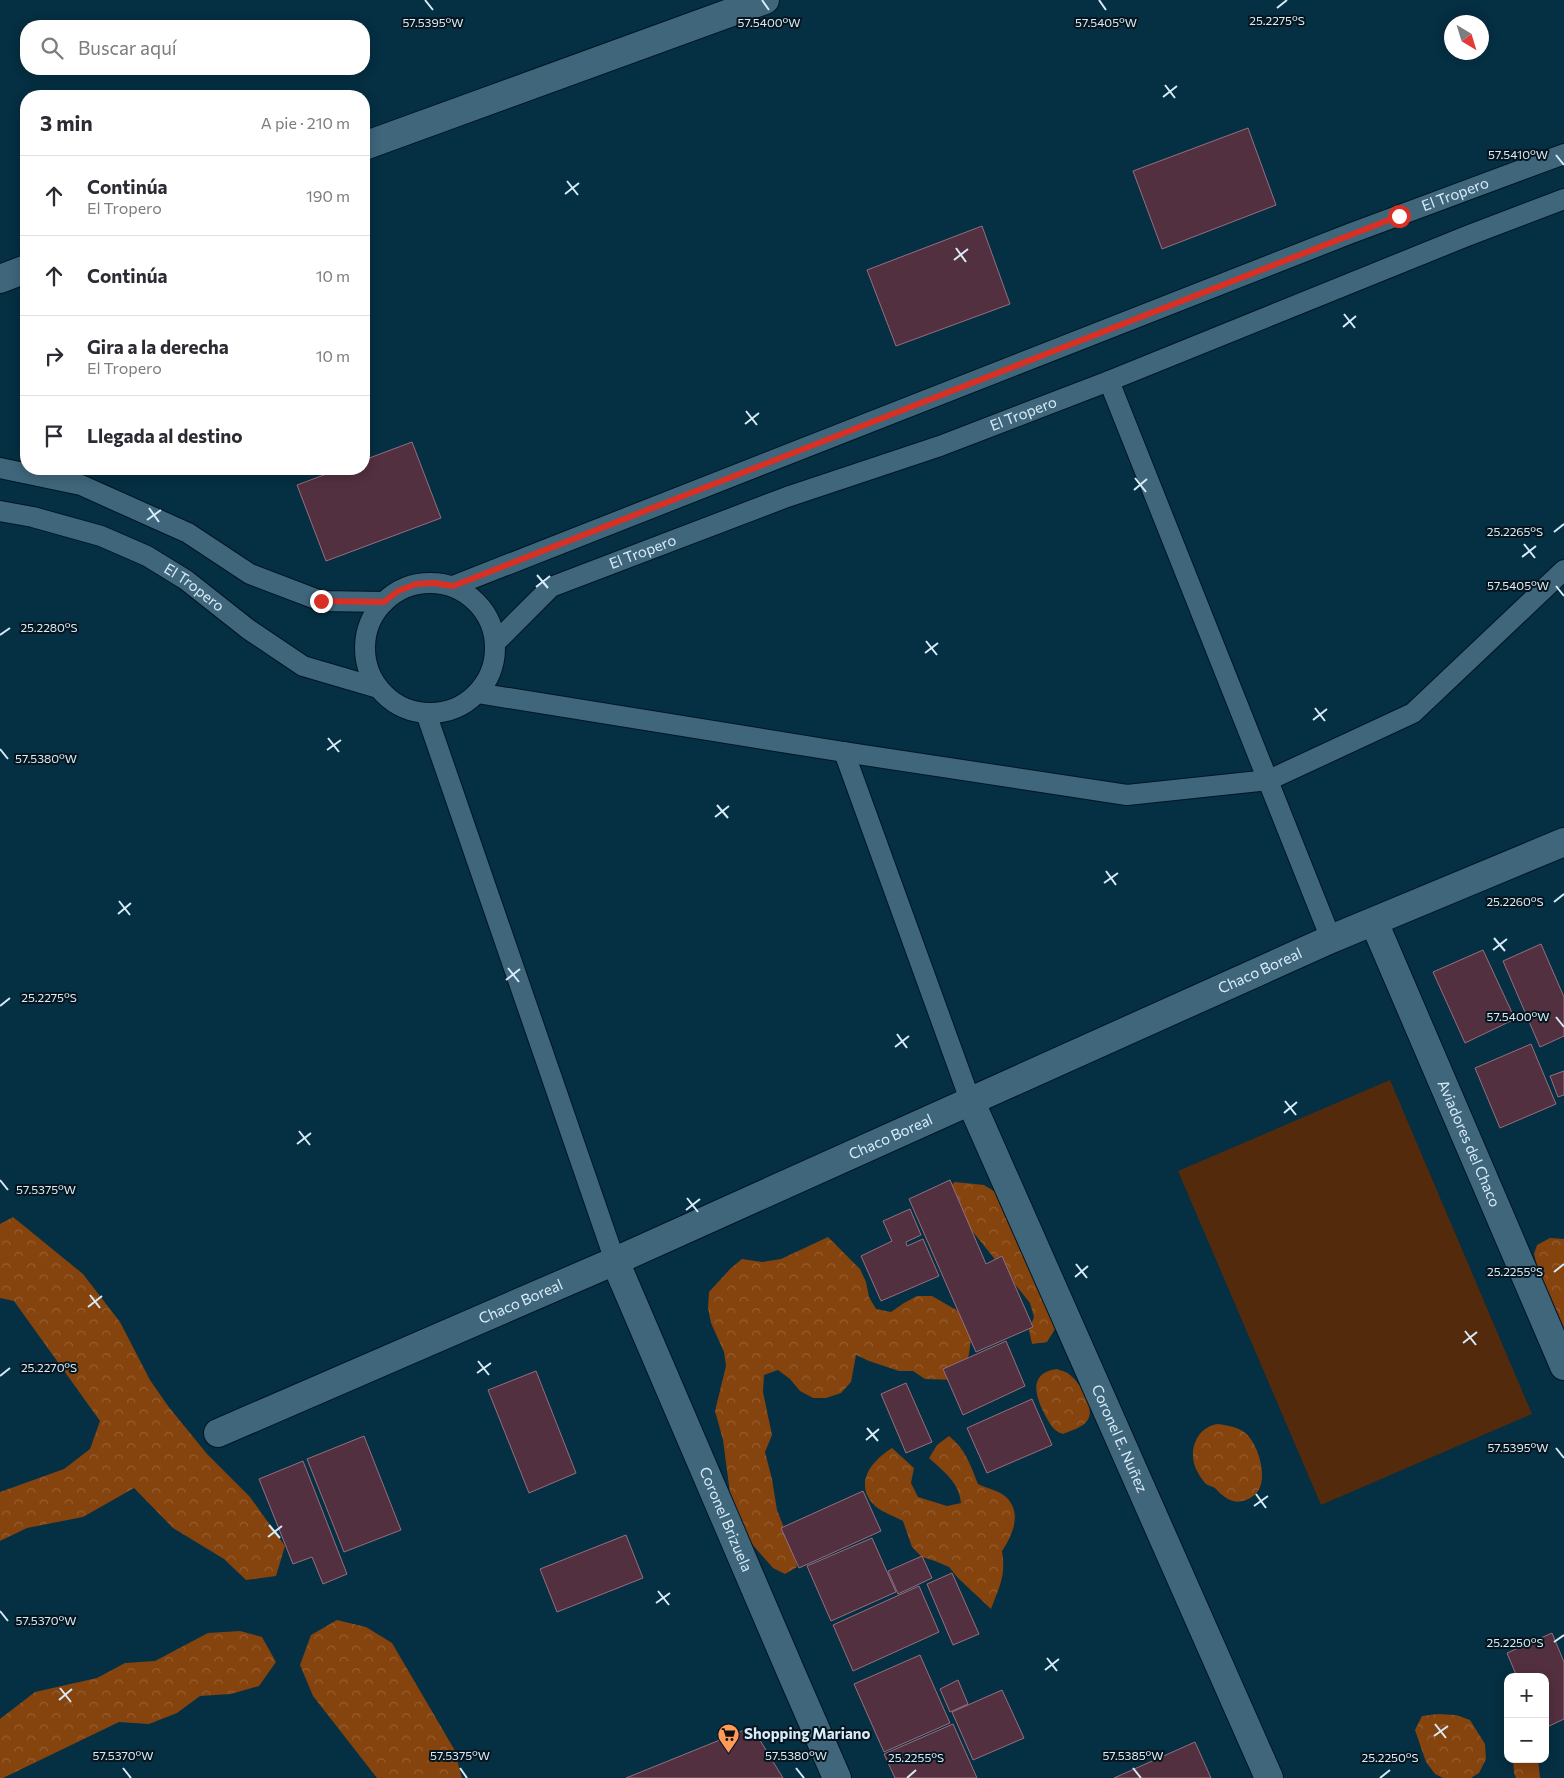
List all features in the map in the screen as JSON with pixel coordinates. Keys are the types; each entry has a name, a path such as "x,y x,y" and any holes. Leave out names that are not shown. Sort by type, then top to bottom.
{"street":[{"path":"370,144 765,0"},
{"path":"0,279 20,271"},
{"name":"Chaco Boreal","path":"218,1433 615,1261 1331,939 1564,842"},
{"name":"Aviadores del Chaco","path":"1374,922 1564,1366"},
{"name":"Coronel E. Nuñez","path":"970,1100 1269,1778"},
{"name":"Coronel Brizuela","path":"615,1261 837,1778"}],"lane":[{"name":"El Tropero","path":"453,586 1349,234 1564,154"},
{"name":"El Tropero","path":"496,642 551,586 787,497 940,446 1109,381 1467,236 1564,199"},
{"path":"1109,381 1331,939"},
{"path":"0,468 20,472"},
{"path":"33,475 81,485 188,533 250,574 321,601 384,602"},
{"name":"El Tropero","path":"0,511 34,517 101,536 147,556 186,580 248,629 303,666 378,688"},
{"path":"477,693 1127,795 1269,780 1413,712 1564,570"},
{"path":"434,583 453,586 469,595 482,608 491,624 496,642 494,661 488,678 477,693 462,705 445,711 426,713 408,709 391,701 378,688 369,671 365,653 366,635 372,617 384,602 398,591 416,584 434,583"},
{"path":"426,713 615,1261"},
{"path":"844,752 970,1100"}],"green space":[{"path":"955,1182 984,1185 997,1193 1056,1314 1055,1329 1047,1342 1032,1344 1029,1330 1034,1317 1030,1303 973,1232 941,1206 943,1191"},
{"path":"13,1217 83,1274 120,1322 150,1380 168,1406 207,1454 250,1497 285,1546 276,1576 246,1580 224,1559 173,1528 134,1488 83,1517 27,1528 0,1541 0,1492 64,1469 90,1449 100,1421 14,1301 0,1298 0,1224"},
{"path":"828,1237 860,1269 866,1282 869,1297 876,1309 891,1312 917,1296 932,1296 958,1311 971,1339 964,1369 955,1380 925,1379 913,1371 899,1371 856,1355 851,1382 841,1393 826,1398 813,1398 800,1391 790,1379 778,1370 764,1375 763,1392 772,1435 765,1452 777,1510 794,1553 797,1567 785,1574 773,1568 751,1543 731,1501 723,1440 715,1411 726,1366 724,1352 711,1323 708,1308 709,1292 742,1259 762,1262 781,1259"},
{"path":"1550,1238 1564,1239 1564,1367 1534,1254 1537,1245"},
{"path":"1057,1369 1075,1380 1086,1397 1090,1410 1085,1423 1063,1434 1054,1429 1041,1408 1036,1386 1041,1375"},
{"path":"1218,1424 1244,1432 1254,1443 1260,1460 1262,1477 1258,1491 1247,1500 1238,1502 1224,1497 1215,1488 1205,1483 1194,1464 1193,1449 1199,1435 1210,1426"},
{"path":"949,1436 964,1452 978,1484 997,1491 1006,1497 1014,1510 1015,1517 1012,1532 1002,1551 1003,1567 1001,1580 991,1609 949,1567 922,1557 912,1547 903,1521 875,1506 865,1489 867,1474 872,1466 877,1459 892,1448 914,1468 911,1483 918,1497 947,1506 961,1503 954,1483 929,1458 937,1445"},
{"path":"337,1620 366,1627 392,1643 454,1749 462,1778 377,1778 313,1696 300,1665 311,1635"},
{"path":"240,1631 262,1637 276,1662 259,1686 231,1694 200,1696 177,1713 149,1724 119,1722 0,1778 0,1719 35,1692 97,1678 125,1663 155,1661 208,1633"},
{"path":"1438,1714 1456,1715 1470,1720 1485,1744 1486,1759 1479,1773 1471,1778 1443,1778 1435,1774 1426,1762 1415,1730 1422,1716"},
{"path":"1513,1763 1538,1763 1540,1778 1516,1778"}],"shaded area":[{"path":"1390,1080 1532,1414 1321,1505 1178,1171"}],"building":[{"path":"1248,128 1276,205 1162,249 1133,171"},
{"path":"982,226 1010,304 896,346 867,270"},
{"path":"412,442 441,518 326,561 297,485 324,475 370,475 370,458"},
{"path":"1541,944 1564,997 1564,1036 1540,1047 1503,961"},
{"path":"1483,950 1515,1019 1465,1043 1433,972"},
{"path":"1531,1044 1556,1104 1500,1128 1475,1068"},
{"path":"1564,1071 1564,1095 1558,1097 1550,1076"},
{"path":"950,1180 986,1264 1002,1256 1033,1327 976,1352 909,1199"},
{"path":"910,1209 921,1235 906,1242 907,1246 923,1239 939,1276 881,1301 861,1256 892,1241 883,1221"},
{"path":"1006,1341 1025,1386 963,1415 943,1369"},
{"path":"536,1371 576,1473 529,1493 488,1390"},
{"path":"906,1383 932,1442 906,1453 881,1394"},
{"path":"1032,1399 1052,1445 987,1473 967,1428"},
{"path":"364,1436 401,1530 344,1552 307,1459"},
{"path":"303,1461 347,1574 323,1584 312,1557 293,1564 259,1479"},
{"path":"863,1491 881,1531 799,1568 781,1528"},
{"path":"626,1535 643,1578 557,1612 540,1569"},
{"path":"872,1538 896,1592 831,1621 807,1566"},
{"path":"922,1556 932,1578 898,1594 888,1571"},
{"path":"952,1573 979,1634 953,1645 927,1584"},
{"path":"919,1586 939,1632 853,1671 833,1625"},
{"path":"1552,1633 1564,1662 1564,1719 1549,1726 1549,1673 1515,1673 1507,1653"},
{"path":"920,1655 950,1723 884,1752 854,1684"},
{"path":"958,1680 968,1704 950,1712 940,1689"},
{"path":"1002,1690 1024,1738 973,1760 952,1712"},
{"path":"953,1724 977,1778 895,1778 884,1754"},
{"name":"Shopping Mariano","path":"752,1727 783,1778 626,1778"},
{"path":"1195,1742 1211,1778 1114,1778"}],"place":[{"name":"Shopping Mariano","path":"728,1753"}],"route":[{"path":"321,601 384,602 398,591 416,584 434,583 453,586 1399,216"}]}
